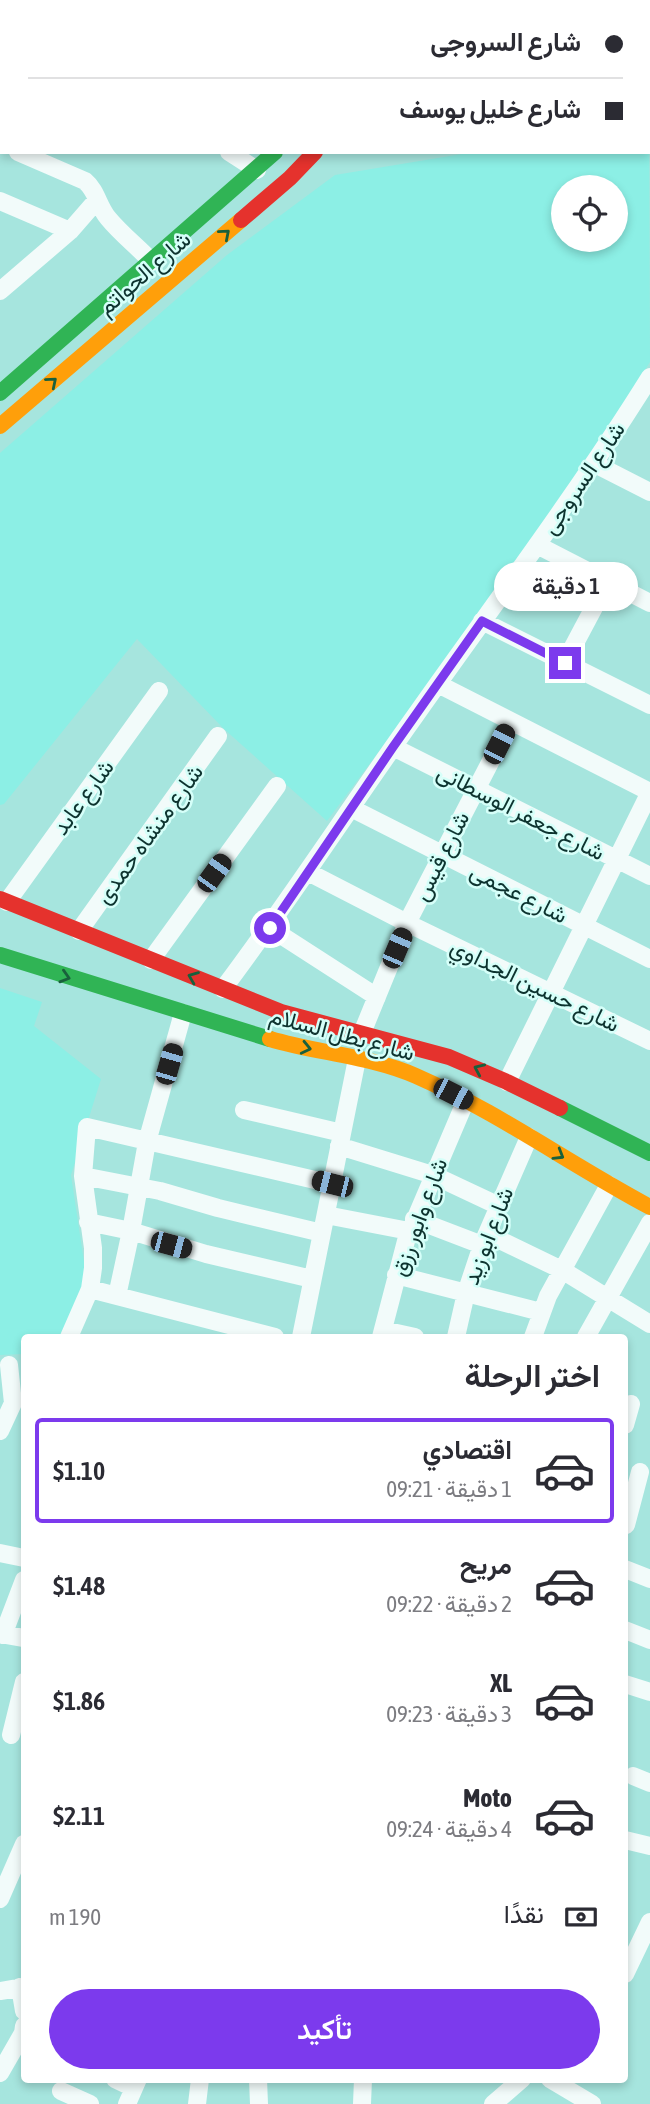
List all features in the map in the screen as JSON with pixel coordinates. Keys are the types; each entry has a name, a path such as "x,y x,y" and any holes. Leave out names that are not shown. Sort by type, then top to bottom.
{"main road":[{"name":"شارع الحواتم","path":"0,393 273,154"},
{"name":"شارع الحواتم","path":"0,426 281,186 313,154"},
{"path":"85,321 88,334 101,340"},
{"path":"58,344 71,350 74,359 72,365"},
{"name":"شارع بطل السلام","path":"4,900 281,1012 449,1057 648,1147"},
{"name":"شارع بطل السلام","path":"0,955 274,1040 413,1075 466,1100 650,1207"},
{"path":"274,1040 281,1012"}],"street":[{"path":"23,154 85,180 108,218 152,261"},
{"path":"232,154 257,170"},
{"path":"0,291 70,231 97,200"},
{"path":"0,201 70,231"},
{"name":"شارع السروجى","path":"223,989 270,928 393,747 595,464 650,378"},
{"path":"595,464 650,492"},
{"path":"537,545 650,603"},
{"path":"565,663 608,581"},
{"path":"482,621 650,705"},
{"path":"438,684 650,792 507,1082"},
{"name":"شارع عابد","path":"4,900 159,691"},
{"name":"شارع قيس","path":"362,1033 407,923 511,722"},
{"name":"شارع منشاه حمدى","path":"79,931 218,736"},
{"name":"شارع جعفر الوسطانى","path":"393,747 650,876"},
{"path":"150,960 276,786"},
{"name":"شارع عجمى","path":"351,808 650,959"},
{"name":"شارع حسين الجداوي","path":"308,872 650,1041"},
{"path":"270,928 377,997"},
{"path":"117,1296 147,1142 183,1013"},
{"path":"302,1334 357,1059"},
{"name":"شارع وابور رزق","path":"382,1333 411,1225 466,1100"},
{"path":"244,1111 341,1139 433,1175 499,1206"},
{"path":"70,1334 90,1289 93,1268 93,1248 83,1176 87,1127 332,1184"},
{"name":"شارع ابو زيد","path":"457,1334 466,1293 484,1240 529,1137"},
{"path":"83,1176 139,1186 322,1233"},
{"path":"534,1334 541,1312 562,1270 609,1185"},
{"path":"326,1215 411,1225 484,1240 562,1270 650,1324"},
{"path":"88,1222 312,1279"},
{"path":"588,1334 650,1223"},
{"path":"396,1275 541,1312"},
{"path":"90,1289 210,1329 251,1334"},
{"path":"1,1428 13,1403 11,1365"},
{"path":"628,1414 631,1404"},
{"path":"628,1516 638,1472"},
{"path":"0,1553 21,1557"},
{"path":"628,1570 650,1579"},
{"path":"21,1587 2,1634 21,1637"},
{"path":"628,1631 650,1640"},
{"path":"628,1685 650,1692"},
{"path":"11,1735 21,1694"},
{"path":"628,1841 650,1846"},
{"path":"1,1893 21,1850"},
{"path":"628,1960 648,1930"},
{"path":"0,1991 21,1987"},
{"path":"0,2073 21,2036"},
{"path":"197,2104 200,2083"},
{"path":"258,2083 259,2104"},
{"path":"362,2104 363,2083"},
{"path":"494,2104 518,2083"},
{"path":"557,2083 592,2104"},
{"path":"61,2091 90,2104"}],"shaded area":[{"path":"462,154 649,154 650,362 587,461 421,695 327,821 224,729 137,639 4,804 0,805 0,453 227,255 335,175"},
{"path":"0,988 42,1002 34,1026 101,1079 71,1175 87,1282 61,1334 21,1334 21,1354 0,1355"}],"traffic: fast":[{"path":"0,393 273,154"},
{"path":"0,955 270,1039"},
{"path":"560,1108 650,1153"}],"traffic: slow":[{"path":"0,426 241,220"},
{"path":"270,1039 362,1059 416,1076 505,1122 650,1207"}],"traffic: jam":[{"path":"241,220 290,178 313,154"},
{"path":"0,899 281,1012 449,1057 560,1108"}],"route":[{"path":"270,928 482,621 565,663"}]}
